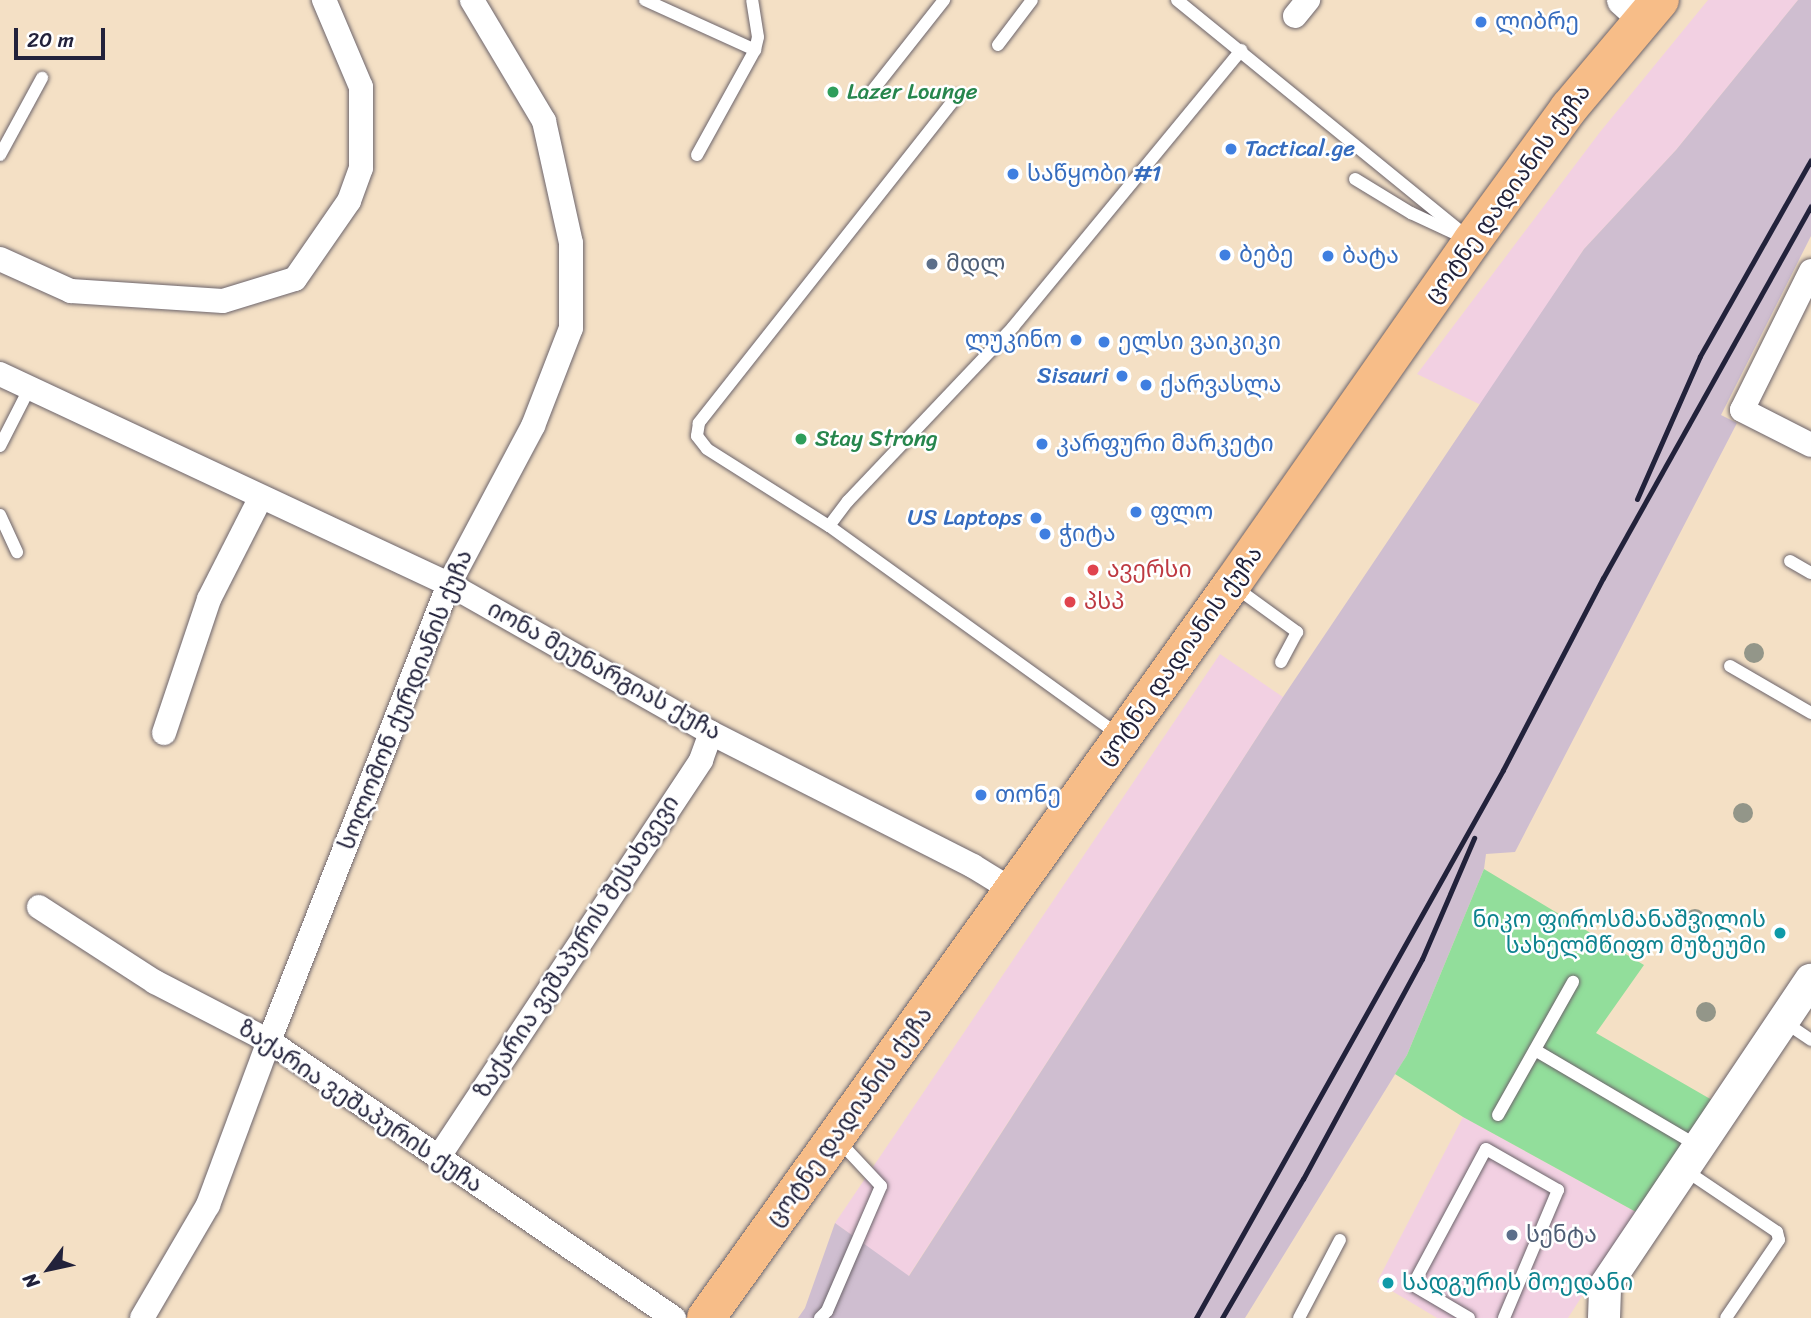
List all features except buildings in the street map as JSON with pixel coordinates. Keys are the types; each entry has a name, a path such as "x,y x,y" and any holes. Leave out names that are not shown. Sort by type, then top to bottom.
{"main road":[{"name":"ცოტნე დადიანის ქუჩა","path":"706,1318 1642,6"}],"street":[{"path":"0,259 71,291 223,301 295,279 349,201 361,168 361,87 324,0"},
{"name":"სოლომონ ქურდიანის ქუჩა","path":"142,1318 208,1205 269,1041 449,584 533,426 571,328 571,243 544,121 472,0"},
{"path":"1811,271 1742,410 1811,445"},
{"name":"იონა მეუნარგიას ქუჩა","path":"0,374 449,584 711,733 973,866 1012,890"},
{"path":"164,733 209,599 261,498"},
{"name":"ზაქარია ვეშაპურის შესახვევი","path":"438,1157 701,760 711,733"},
{"name":"ზაქარია ვეშაპურის ქუჩა","path":"39,907 155,982 269,1041 674,1318"},
{"path":"1604,1318 1605,1286 1811,980"}],"lane":[{"path":"645,0 755,50"},
{"path":"697,155 755,50 758,37 752,0"},
{"path":"873,90 944,0"},
{"path":"998,45 1032,0"},
{"path":"1177,0 1472,241"},
{"path":"829,526 848,501 1013,327 1241,50"},
{"path":"0,155 43,78"},
{"path":"957,96 699,423 697,436 707,449 829,526 1122,737"},
{"path":"1355,179 1412,213 1472,241"},
{"path":"0,446 30,387"},
{"path":"0,515 17,552"},
{"path":"1790,561 1811,573"},
{"path":"1232,584 1297,632 1281,662"},
{"path":"1730,666 1811,713"},
{"path":"1498,1115 1573,982"},
{"path":"1783,1021 1811,1040"},
{"path":"1535,1050 1691,1158 1777,1232 1779,1240 1726,1318"},
{"path":"825,1316 881,1186 835,1137"},
{"path":"1469,1318 1413,1285 1486,1149 1558,1190 1504,1318"},
{"path":"1299,1318 1340,1240"}],"shaded area":[{"path":"1708,0 1798,0 1676,150 1584,249 1481,405 1417,374 1600,132"},
{"path":"1798,0 1811,0 1811,236 1721,415 1737,423 1515,852 1486,854 1484,869 1407,1055 1245,1318 798,1318 805,1308 835,1223 909,1276 1283,697 1584,249 1676,150"},
{"path":"1220,654 1283,697 908,1277 835,1223"},
{"name":"სენტა","path":"1463,1117 1636,1212 1568,1318 1437,1318 1377,1282"}],"green space":[{"path":"1484,869 1644,965 1596,1033 1712,1100 1636,1212 1463,1117 1395,1074 1407,1055"}],"railway":[{"path":"1637,499 1700,356 1811,160"},
{"path":"1196,1318 1503,770 1603,578 1811,206"},
{"path":"1222,1318 1303,1179 1422,959 1474,838"}],"place":[{"name":"ლიბრე","path":"1481,22"},
{"name":"Lazer Lounge","path":"833,92"},
{"name":"Tactical.ge","path":"1231,149"},
{"name":"საწყობი #1","path":"1013,174"},
{"name":"ბებე","path":"1225,255"},
{"name":"ბატა","path":"1328,256"},
{"name":"მდლ","path":"932,264"},
{"name":"ლუკინო","path":"1076,340"},
{"name":"ელსი ვაიკიკი","path":"1104,342"},
{"name":"Sisauri","path":"1122,376"},
{"name":"ქარვასლა","path":"1146,385"},
{"name":"Stay Strong","path":"801,439"},
{"name":"კარფური მარკეტი","path":"1042,444"},
{"name":"ფლო","path":"1136,512"},
{"name":"US Laptops","path":"1036,518"},
{"name":"ჭიტა","path":"1045,534"},
{"name":"ავერსი","path":"1093,570"},
{"name":"პსპ","path":"1070,602"},
{"name":"თონე","path":"981,795"},
{"name":"ნიკო ფიროსმანაშვილის სახელმწიფო მუზეუმი","path":"1780,933"},
{"name":"სენტა","path":"1512,1235"},
{"name":"სადგურის მოედანი","path":"1388,1283"}]}
